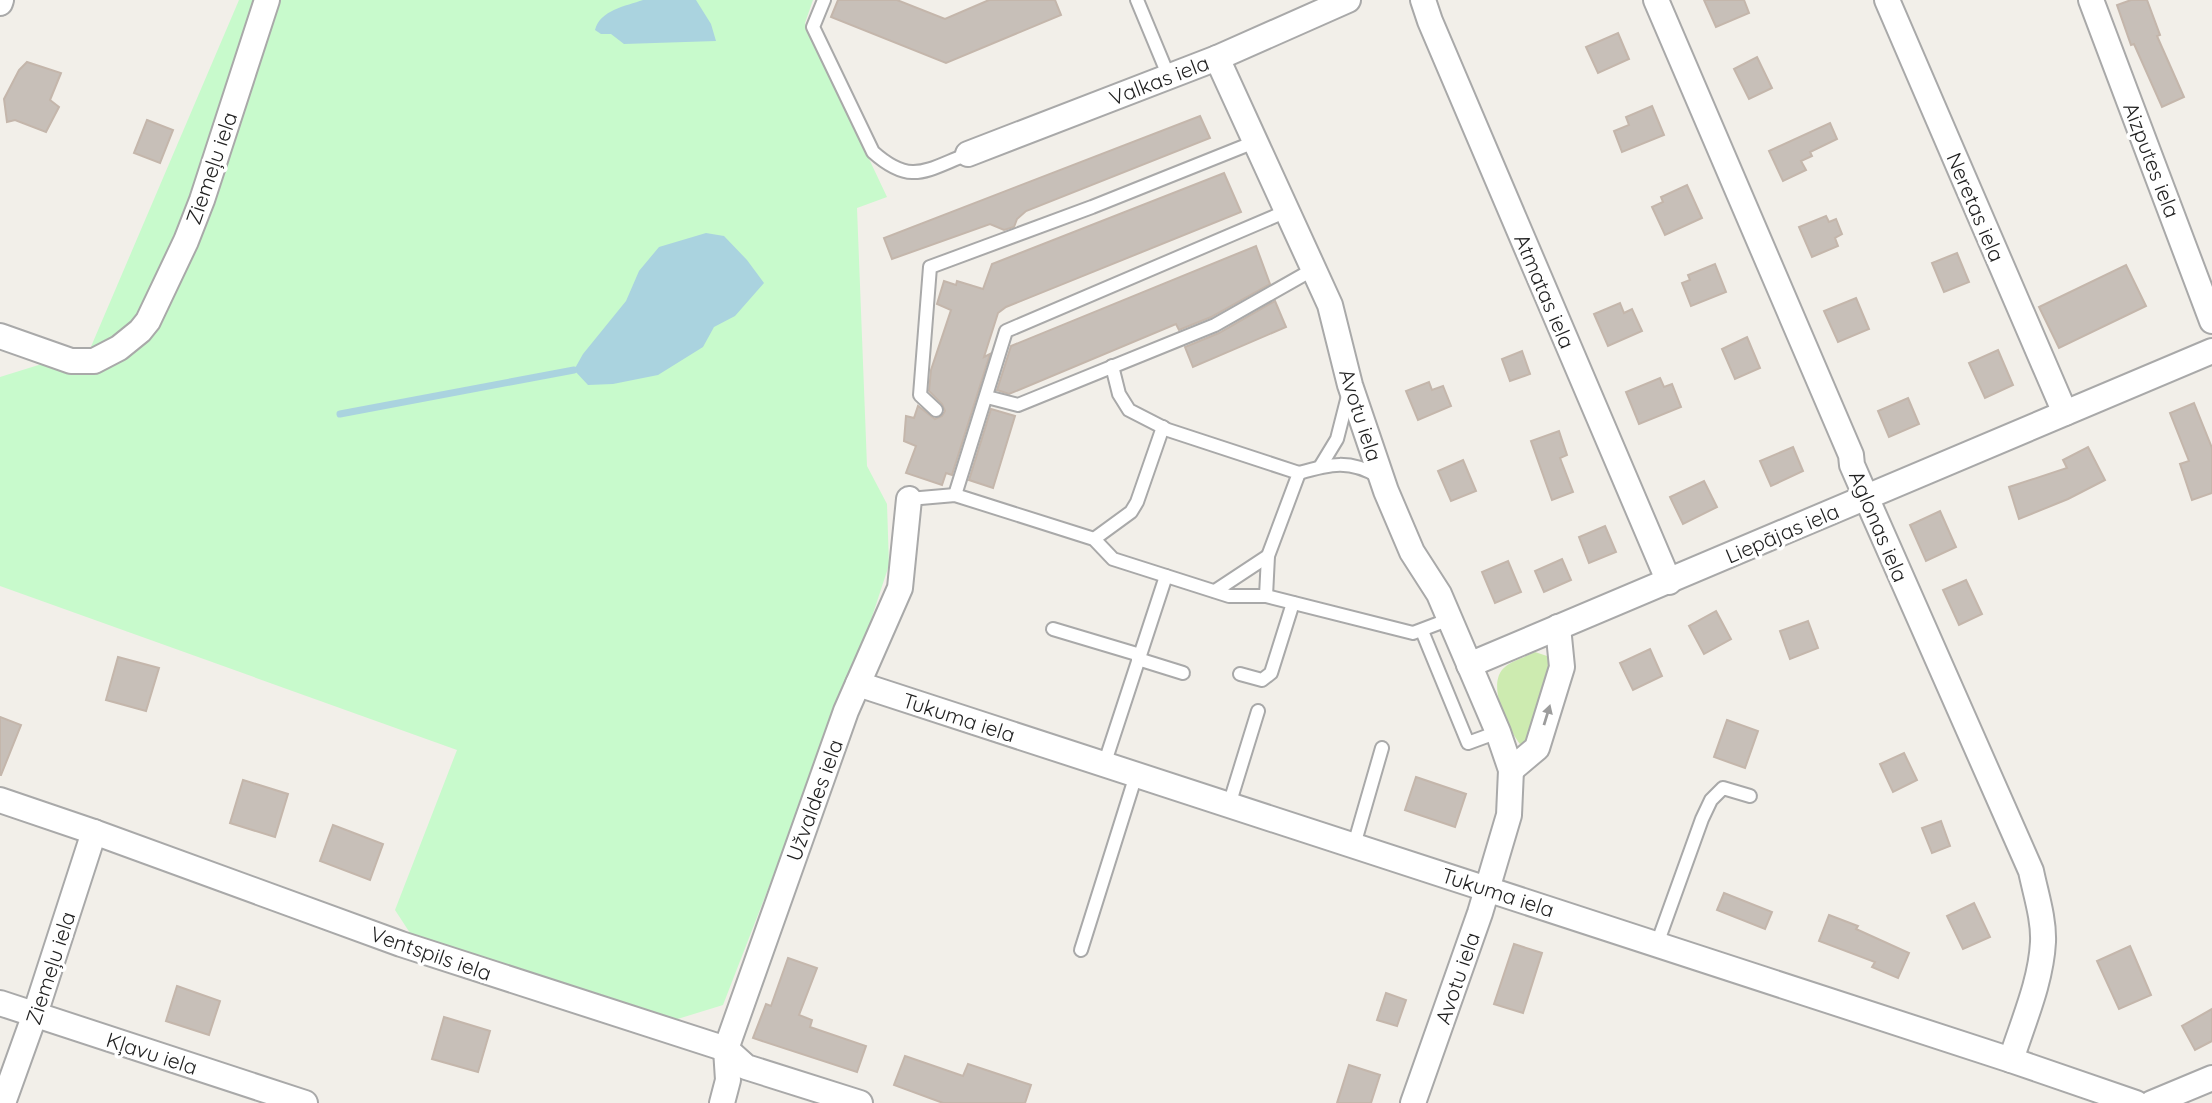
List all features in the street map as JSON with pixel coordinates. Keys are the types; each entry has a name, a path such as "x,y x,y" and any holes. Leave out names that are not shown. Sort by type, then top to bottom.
{"street":[{"name":"Ziemeļu iela","path":"0,337 71,361 94,361 119,348 148,321 186,242 267,0"},
{"name":"Valkas iela","path":"968,154 1217,58 1348,0"},
{"name":"Atmatas iela","path":"1423,0 1669,582"},
{"name":"Aglonas iela","path":"1657,0 1829,403 1866,497 2031,872 2042,923 2043,943 2038,976 2011,1060"},
{"name":"Neretas iela","path":"1888,0 2064,414"},
{"name":"Aizputes iela","path":"2091,0 2212,321"},
{"name":"Avotu iela","path":"1217,58 1330,305 1350,385 1382,478 1412,552 1439,594 1498,732 1511,770 1509,815 1487,888 1413,1103"},
{"name":"Liepājas iela","path":"1469,665 2212,351"},
{"name":"Užvaldes iela","path":"722,1103 728,1080 726,1049 846,711 900,588 909,499"},
{"path":"1511,770 1537,748 1562,667 1558,627"},
{"name":"Tukuma iela","path":"859,684 2136,1103"},
{"name":"Ventspils iela","path":"0,800 401,944 726,1049 746,1067 860,1103"},
{"name":"Ziemeļu iela","path":"4,1103 94,832"},
{"name":"Kļavu iela","path":"0,1003 305,1103"},
{"path":"2152,1103 2212,1078"}],"lane":[{"path":"824,0 813,27 873,152 889,166 916,174 968,154"},
{"path":"1138,0 1169,77"},
{"path":"936,411 920,395 930,267 1092,207 1256,141"},
{"path":"955,495 1006,331 1287,211"},
{"path":"987,397 1018,405 1215,325 1312,270"},
{"path":"1112,366 1119,394 1129,410 1163,427 1299,473 1329,465 1357,466 1382,478"},
{"path":"1320,467 1337,439 1350,385"},
{"path":"1094,539 1130,512 1137,502 1163,427"},
{"path":"1266,596 1268,556 1299,473"},
{"path":"909,499 955,495 1094,539 1113,559 1229,596 1266,596 1413,633 1450,619"},
{"path":"1214,591 1268,556"},
{"path":"1104,765 1166,576"},
{"path":"1240,674 1262,680 1271,673 1293,603"},
{"path":"1053,629 1183,673"},
{"path":"1422,631 1468,743 1498,732"},
{"path":"1229,805 1258,711"},
{"path":"1354,845 1382,748"},
{"path":"1081,950 1136,775"},
{"path":"1657,944 1711,800 1723,788 1750,796"}],"green space":[{"path":"239,0 813,0 805,23 887,197 857,208 867,466 887,504 889,565 867,632 836,700 775,871 723,1005 671,1021 412,936 395,910 457,750 0,586 0,377 90,349"},
{"path":"1535,652 1547,656 1551,667 1527,742 1520,744 1500,706 1497,684 1499,674 1505,667"}],"water":[{"path":"643,0 696,0 711,24 716,41 624,44 611,34 601,34 595,30 608,13"},
{"path":"706,233 724,236 764,283 735,316 714,327 703,347 658,375 613,384 588,385 574,370 583,354 626,301 639,271 659,247"}],"building":[{"path":"838,0 897,0 945,19 989,0 1055,0 1061,15 946,63 831,17"},
{"path":"1704,0 1744,0 1749,13 1716,27"},
{"path":"2131,0 2147,0 2160,35 2157,36 2184,97 2162,107 2134,44 2131,45 2117,5"},
{"path":"1618,33 1629,59 1598,73 1586,47"},
{"path":"1757,57 1772,88 1749,99 1734,69"},
{"path":"27,62 61,73 50,100 59,107 46,132 15,120 7,122 4,99 19,70"},
{"path":"1652,106 1664,135 1622,152 1614,131 1629,125 1626,117"},
{"path":"1200,116 1210,138 1026,211 1017,219 1014,227 1004,230 990,224 892,259 884,238"},
{"path":"147,120 173,130 160,163 134,153"},
{"path":"1830,123 1837,139 1810,152 1812,156 1801,161 1806,170 1783,181 1769,151"},
{"path":"1224,173 1241,212 1006,307 998,313 984,357 990,354 952,475 946,473 942,485 906,473 916,446 904,441 906,416 914,418 918,406 935,419 945,411 929,391 931,370 951,310 937,304 944,281 956,285 957,281 983,289 992,264"},
{"path":"1687,185 1702,218 1665,235 1652,207 1663,202 1661,197"},
{"path":"1826,216 1829,222 1836,219 1842,234 1835,238 1838,246 1812,257 1799,227"},
{"path":"1256,246 1270,284 1211,317 1179,330 1176,324 1009,394 997,390 1011,346"},
{"path":"1957,253 1969,282 1944,292 1932,263"},
{"path":"1715,264 1726,292 1691,306 1682,283 1690,280 1688,275"},
{"path":"2126,265 2146,306 2059,348 2039,307"},
{"path":"1856,298 1869,329 1838,342 1824,311"},
{"path":"1275,301 1286,327 1193,367 1185,347 1219,333"},
{"path":"1620,303 1624,313 1632,309 1642,331 1608,346 1594,314"},
{"path":"1747,337 1760,368 1735,379 1722,349"},
{"path":"1998,350 2013,385 1985,398 1969,363"},
{"path":"1522,351 1530,374 1510,381 1502,359"},
{"path":"1660,378 1664,387 1672,384 1681,407 1639,424 1626,392"},
{"path":"1429,382 1432,390 1443,386 1451,406 1418,420 1406,391"},
{"path":"1908,398 1919,424 1889,437 1878,411"},
{"path":"2194,403 2212,448 2212,493 2192,500 2180,464 2189,461 2170,413"},
{"path":"991,409 1015,416 993,488 969,480"},
{"path":"1559,431 1567,455 1560,458 1573,492 1552,500 1531,441"},
{"path":"1793,447 1803,471 1771,486 1760,461"},
{"path":"2088,447 2105,480 2019,519 2009,487 2067,468 2063,460"},
{"path":"1463,460 1476,491 1451,501 1438,471"},
{"path":"1704,481 1717,507 1683,524 1670,497"},
{"path":"1940,511 1956,547 1926,561 1910,525"},
{"path":"1605,526 1616,552 1589,563 1579,537"},
{"path":"1562,559 1571,580 1544,592 1535,571"},
{"path":"1508,561 1521,592 1495,603 1482,572"},
{"path":"1966,580 1982,614 1959,625 1943,590"},
{"path":"1716,611 1731,639 1704,654 1689,626"},
{"path":"1808,621 1818,648 1790,659 1780,631"},
{"path":"1650,649 1662,676 1633,690 1620,663"},
{"path":"118,657 159,668 146,711 106,700"},
{"path":"0,717 21,725 1,775 0,775"},
{"path":"1727,720 1758,731 1745,768 1714,757"},
{"path":"1904,753 1917,780 1893,792 1880,764"},
{"path":"1416,777 1466,794 1455,827 1405,810"},
{"path":"243,780 288,794 275,837 230,823"},
{"path":"1941,821 1950,846 1932,853 1922,828"},
{"path":"333,825 383,844 370,880 320,861"},
{"path":"1724,893 1772,912 1765,929 1717,910"},
{"path":"1974,903 1990,937 1963,949 1947,916"},
{"path":"1829,915 1858,926 1856,929 1909,953 1898,978 1872,967 1875,962 1819,941"},
{"path":"1514,944 1542,953 1523,1013 1494,1004"},
{"path":"2130,946 2151,995 2119,1009 2097,961"},
{"path":"788,958 817,968 799,1015 812,1020 810,1027 866,1046 857,1072 753,1038 766,1004 771,1006"},
{"path":"177,986 220,1001 209,1035 166,1021"},
{"path":"1386,993 1406,1000 1397,1026 1377,1020"},
{"path":"2212,1009 2212,1041 2195,1050 2182,1026"},
{"path":"444,1017 490,1031 478,1072 432,1059"},
{"path":"905,1056 963,1076 968,1064 1031,1085 1025,1103 943,1103 894,1085"},
{"path":"1349,1065 1380,1075 1371,1103 1337,1103"}],"waterway":[{"path":"340,414 574,370"}]}
